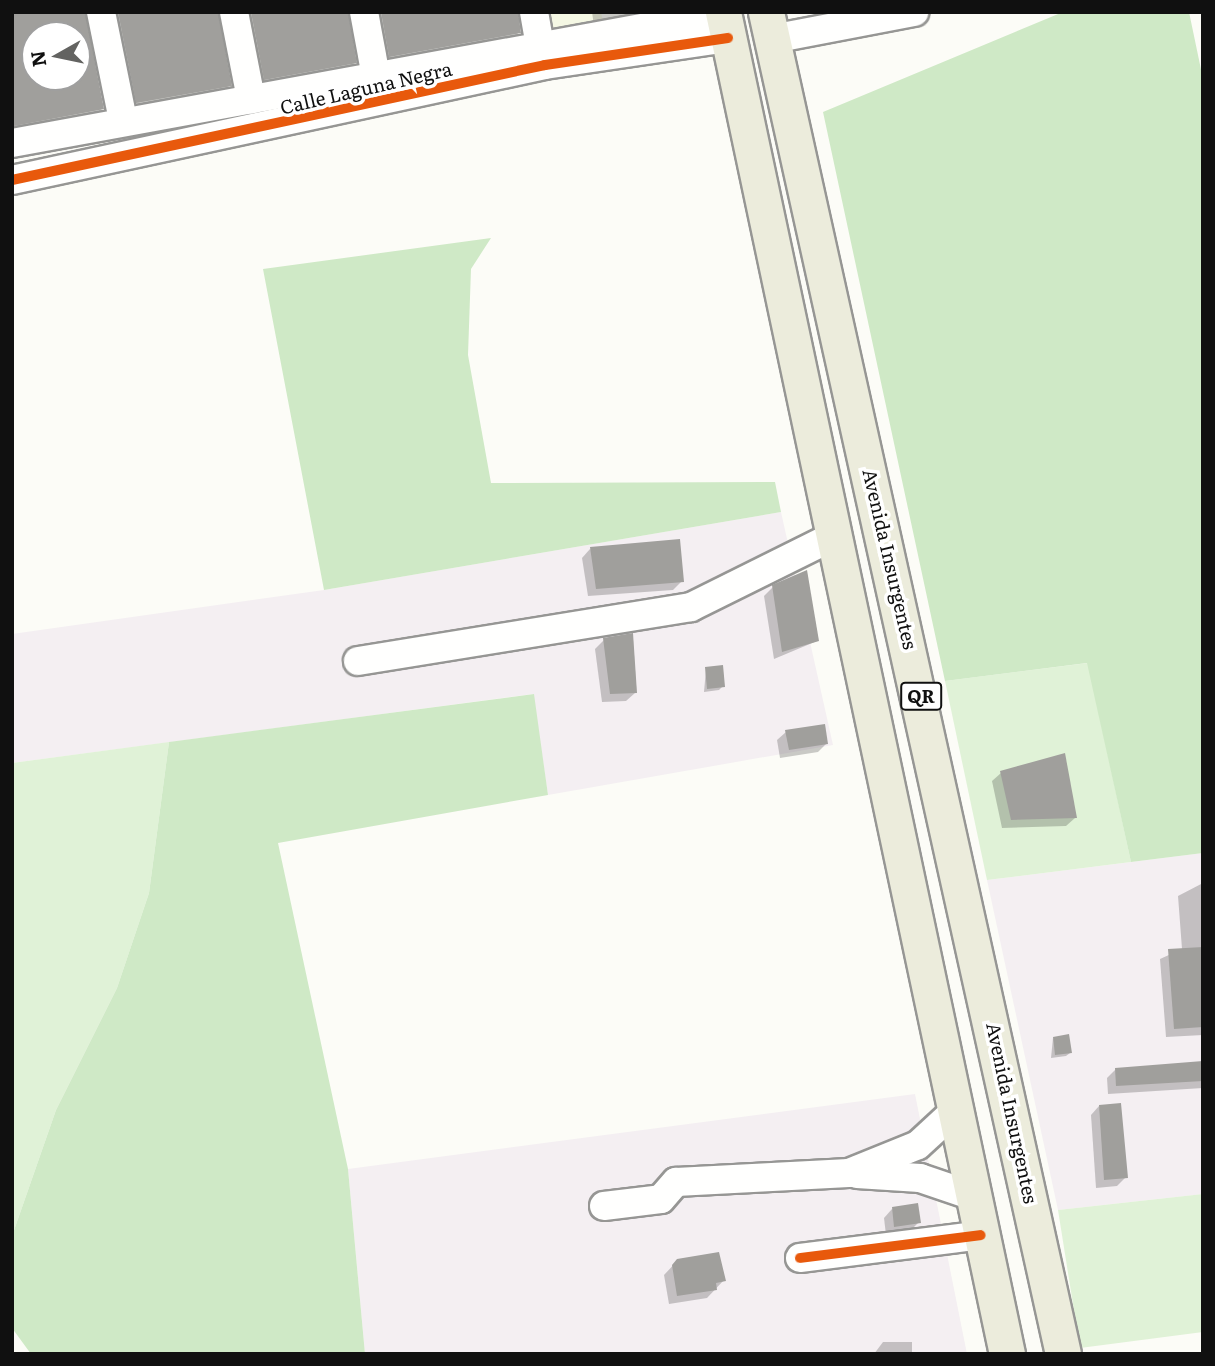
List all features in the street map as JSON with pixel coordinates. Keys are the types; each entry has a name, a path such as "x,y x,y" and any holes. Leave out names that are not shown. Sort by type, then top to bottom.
{"main road":[{"name":"QR","path":"724,21 1007,1354"},
{"name":"Avenida Insurgentes","path":"769,26 882,526 1061,1354"},
{"path":"773,252 817,243"},
{"path":"834,537 882,526"}],"street":[{"path":"101,12 123,120"},
{"path":"234,12 251,99"},
{"path":"364,12 376,77"},
{"path":"534,12 540,46"},
{"path":"769,26 914,12"},
{"name":"Calle Laguna Negra","path":"12,143 123,120 540,46 724,21"},
{"name":"Calle Laguna Negra","path":"12,180 545,65 724,21"},
{"path":"358,662 691,607 834,537"},
{"path":"849,1173 918,1145 955,1111"},
{"path":"604,1206 661,1199 676,1182 849,1173 920,1178 973,1196"},
{"path":"800,1258 981,1234"}],"shaded area":[{"path":"781,512 833,745 548,795 533,694 12,763 12,634 324,590"},
{"path":"1203,853 1203,1194 1058,1210 987,880"},
{"path":"915,1094 967,1354 365,1354 348,1169"}],"green space":[{"path":"548,12 601,12 605,31 553,41"},
{"path":"1063,12 1189,12 1203,79 1203,853 1131,862 1087,663 945,681 823,112"},
{"path":"491,238 471,269 468,355 491,483 775,482 781,512 324,590 263,269"},
{"path":"1088,663 1131,862 987,880 945,681"},
{"path":"534,694 548,795 278,843 348,1169 365,1354 31,1354 12,1328 12,1236 56,1110 117,988 149,893 169,742"},
{"path":"169,742 149,893 117,988 56,1110 12,1236 12,763"},
{"path":"1203,1194 1203,1332 1080,1348 1058,1210"}],"building":[{"path":"12,12 85,12 87,21 21,21 21,91 91,91 91,43 104,109 14,126"},
{"path":"118,12 218,12 232,86 136,103"},
{"path":"251,12 348,12 357,63 264,80"},
{"path":"381,12 518,12 521,33 389,57"},
{"path":"680,539 684,582 596,589 590,547"},
{"path":"807,570 819,641 782,652 772,585"},
{"path":"633,633 637,693 610,694 603,638"},
{"path":"723,665 725,687 707,689 705,667"},
{"path":"825,724 828,744 789,750 785,730"},
{"path":"1065,753 1077,818 1011,820 1000,771"},
{"path":"1203,947 1203,1027 1174,1029 1168,949"},
{"path":"1069,1034 1072,1053 1055,1055 1053,1037"},
{"path":"1203,1061 1203,1081 1116,1086 1115,1068"},
{"path":"1121,1103 1128,1178 1104,1180 1099,1105"},
{"path":"918,1203 921,1223 894,1227 892,1207"},
{"path":"719,1252 726,1281 716,1283 717,1290 677,1296 672,1265 677,1259"}],"cycle path":[{"path":"12,180 545,65 728,38"},
{"path":"800,1258 981,1235"}]}
